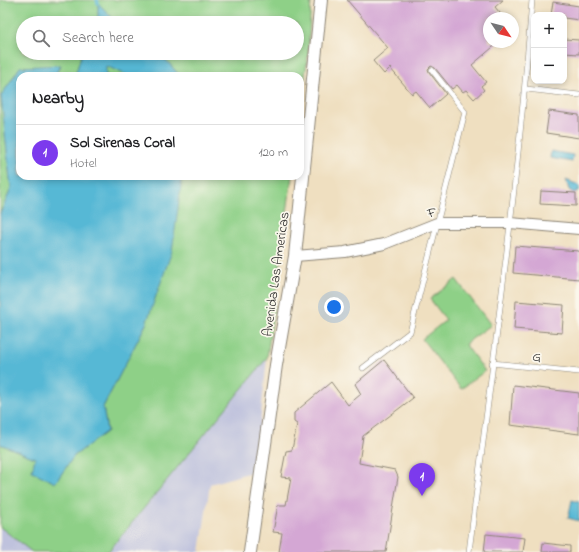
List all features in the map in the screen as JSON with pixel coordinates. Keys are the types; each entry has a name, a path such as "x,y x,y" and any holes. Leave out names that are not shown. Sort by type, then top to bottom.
{"street":[{"name":"Avenida Las Americas","path":"304,167 321,0"},
{"name":"Avenida Las Americas","path":"250,552 276,365 295,256 303,180"},
{"name":"F","path":"295,256 345,252 384,244 437,223 510,223 579,229"}],"lane":[{"path":"469,552 526,89 532,0"},
{"path":"363,368 410,332 465,112 432,70"},
{"path":"526,89 579,95"},
{"name":"G","path":"492,363 579,372"}],"shaded area":[{"path":"267,358 255,471 210,484 200,552 108,552"},
{"path":"0,527 32,552 0,552"}],"green space":[{"path":"0,0 311,0 308,54 304,84 304,72 176,72 166,60 304,60 304,16 110,16 98,3 98,16 16,16 16,60 80,60 76,72 57,72 61,66 20,67 1,96 11,189 0,214"},
{"path":"105,65 120,72 106,72"},
{"path":"181,180 291,180 267,358 108,552 32,552 0,527 0,444 35,458 55,483 74,456 107,431 103,407 146,324 181,186"},
{"path":"456,279 491,325 465,344 485,371 461,389 422,339 446,320 430,299"}],"water":[{"path":"98,3 110,16 98,16"},
{"path":"80,60 166,60 176,72 120,72 106,66 106,72 76,72"},
{"path":"61,65 57,72 17,72 20,67"},
{"path":"16,73 16,180 181,180 172,251 146,324 103,407 107,431 74,456 55,483 32,471 35,458 0,444 0,214 11,189 1,96"},
{"path":"551,151 573,155 572,162 550,158"},
{"path":"566,180 579,185 579,191 574,193 569,190"},
{"path":"572,500 579,502 579,521 568,518"}],"building":[{"path":"347,0 503,0 495,7 499,12 483,12 483,48 492,48 472,65 486,82 481,86 484,90 474,99 466,90 463,92 457,85 452,89 435,68 431,66 428,69 429,72 446,94 430,108 416,91 412,94 390,68 384,74 373,61 388,48"},
{"path":"553,2 579,6 579,20 567,18 567,12 551,12"},
{"path":"567,39 579,40 579,54 567,53"},
{"path":"549,111 579,115 579,138 546,133"},
{"path":"541,191 576,193 576,206 540,204"},
{"path":"515,246 579,251 579,279 513,273"},
{"path":"516,301 564,305 562,333 514,329"},
{"path":"384,360 413,398 363,436 359,463 395,470 398,477 386,552 279,552 282,533 273,532 278,505 286,505 291,478 281,477 286,451 292,450 297,424 294,422 294,413 331,382 348,405 361,394 355,384"},
{"path":"513,385 579,393 579,434 510,425"},
{"path":"486,534 525,538 523,552 484,552"},
{"path":"543,543 570,546 570,552 542,552"}],"place":[{"name":"Sol Sirenas Coral","path":"422,496"}]}
